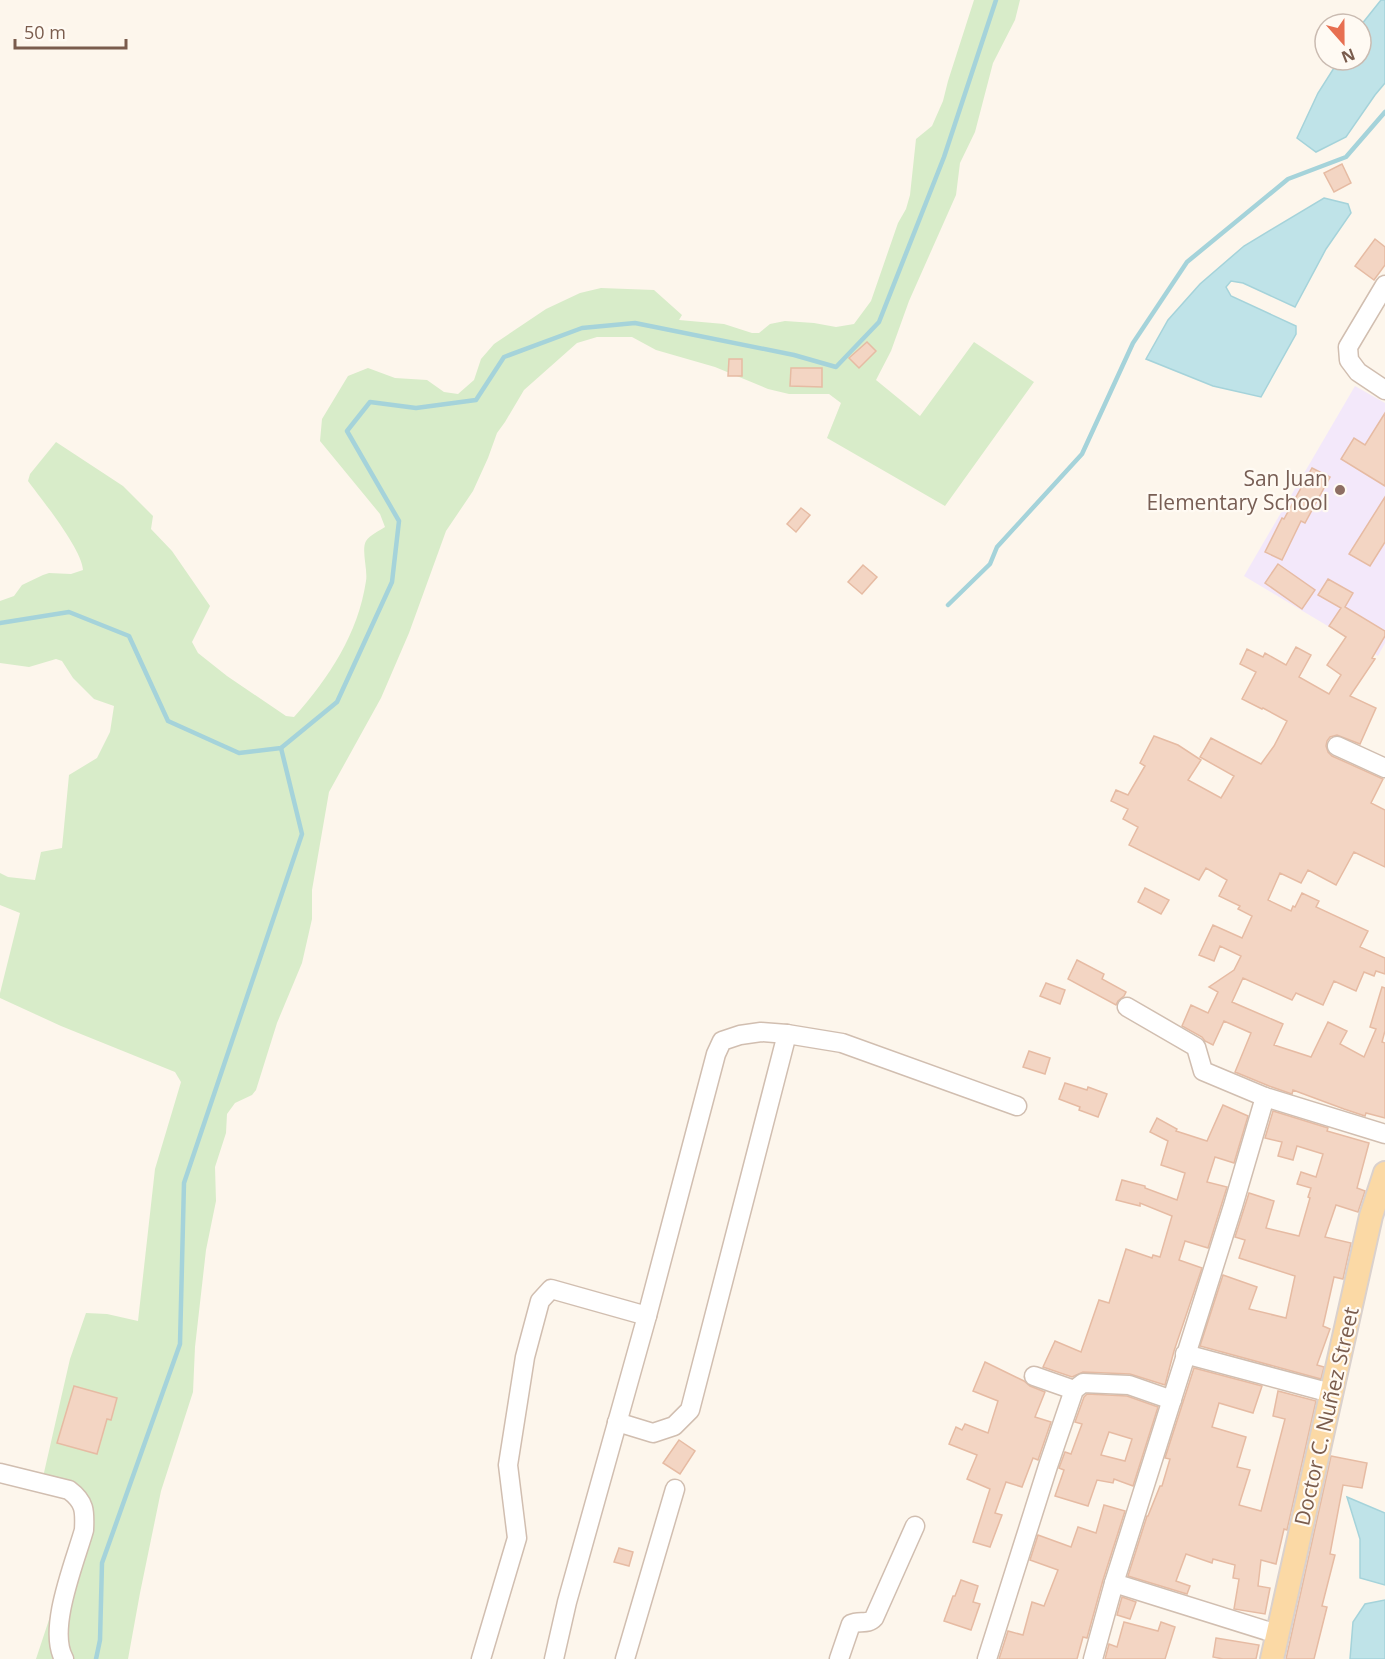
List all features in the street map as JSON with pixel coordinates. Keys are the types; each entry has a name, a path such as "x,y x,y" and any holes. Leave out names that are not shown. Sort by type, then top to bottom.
{"main road":[{"name":"Doctor C. Nuñez Street","path":"1272,1659 1331,1393 1378,1217 1385,1173"}],"street":[{"path":"1385,285 1348,347 1349,360 1358,372 1385,390"},
{"path":"1337,746 1385,768"},
{"path":"1127,1007 1196,1047 1203,1071 1265,1097 1385,1134"},
{"path":"554,1659 567,1602 647,1316 716,1054 722,1041 740,1035 762,1032 842,1043 1017,1106"},
{"path":"617,1422 653,1432 674,1426 690,1410 787,1034"},
{"path":"1093,1659 1114,1583 1265,1097"},
{"path":"482,1659 517,1538 508,1465 525,1357 540,1300 551,1289 647,1316"},
{"path":"1185,1354 1331,1393"},
{"path":"1034,1376 1074,1390"},
{"path":"987,1659 1074,1390 1083,1383 1129,1385 1172,1400"},
{"path":"0,1473 69,1490 83,1505 84,1530 59,1615 60,1652 64,1659"},
{"path":"625,1659 675,1489"},
{"path":"839,1659 851,1624 869,1622 874,1618 915,1526"},
{"path":"1114,1583 1277,1634"}],"shaded area":[{"name":"San Juan Elementary School","path":"1355,386 1385,403 1385,643 1378,656 1244,576"}],"green space":[{"path":"974,0 1020,0 1015,20 993,63 975,132 960,163 956,195 909,301 891,351 876,380 920,416 974,342 1034,382 945,506 827,438 841,403 829,394 789,394 768,389 715,367 656,350 632,337 597,337 577,343 524,390 497,433 473,491 446,531 409,633 381,698 329,792 312,890 312,919 302,963 277,1023 256,1090 252,1095 235,1103 227,1114 226,1133 215,1167 216,1201 206,1250 195,1347 193,1392 161,1491 128,1659 36,1659 86,1508 43,1477 70,1359 86,1313 107,1314 138,1321 155,1169 181,1082 175,1072 61,1026 0,998 20,913 0,905 0,873 8,877 35,880 41,852 62,848 69,775 97,758 110,732 114,706 94,699 73,678 62,661 56,659 29,667 0,663 0,601 14,596 22,585 43,575 71,574 83,570 69,538 28,481 30,474 56,442 123,486 153,516 151,529 172,551 210,606 192,642 198,653 227,676 286,716 294,717 330,671 349,637 366,581 364,555 366,541 385,527 380,514 320,441 322,419 348,376 368,368 395,378 427,380 444,392 458,394 474,380 481,359 494,344 546,309 580,293 601,288 654,290 682,315 679,320 724,324 752,333 759,333 770,324 785,321 836,327 854,324 871,301 898,223 906,209 910,195 916,139 932,126 943,101"}],"water":[{"path":"1381,0 1385,0 1385,83 1346,137 1316,152 1297,138 1318,93 1331,72 1373,72 1371,12"},
{"path":"1324,198 1348,204 1351,213 1326,249 1295,307 1243,283 1231,281 1226,287 1231,296 1296,326 1296,334 1261,397 1213,386 1146,359 1168,320 1200,284 1244,246"},
{"path":"1347,1497 1385,1513 1385,1585 1360,1578 1360,1539"},
{"path":"1385,1600 1385,1659 1350,1659 1353,1622 1365,1604"}],"building":[{"path":"1342,164 1351,183 1334,192 1324,173"},
{"path":"1375,239 1385,247 1385,265 1374,280 1355,266"},
{"path":"867,342 876,351 859,368 849,358"},
{"path":"729,359 742,359 742,376 728,376"},
{"path":"791,368 822,368 822,387 790,386"},
{"path":"1385,413 1385,486 1341,459 1354,438 1365,445"},
{"path":"1312,468 1330,477 1305,523 1301,521 1282,560 1265,552"},
{"path":"1385,497 1385,542 1370,566 1349,554"},
{"path":"801,508 810,515 796,532 787,524"},
{"path":"1278,564 1315,590 1302,609 1265,583"},
{"path":"863,565 877,577 862,594 848,582"},
{"path":"1328,579 1353,593 1345,607 1385,631 1385,636 1372,658 1375,659 1350,696 1376,708 1360,744 1337,735 1330,737 1326,746 1332,756 1383,779 1371,803 1385,810 1385,867 1354,852 1336,885 1308,870 1301,883 1280,873 1268,900 1291,911 1302,893 1319,901 1316,907 1368,931 1360,947 1385,958 1385,974 1376,971 1374,976 1364,972 1356,991 1334,981 1323,1005 1296,993 1292,1000 1243,978 1232,1002 1283,1024 1274,1045 1311,1057 1328,1022 1347,1031 1340,1044 1364,1057 1376,1029 1370,1027 1382,987 1385,988 1385,1031 1382,1042 1385,1043 1385,1118 1366,1113 1365,1116 1293,1090 1292,1094 1235,1072 1251,1033 1224,1021 1213,1045 1182,1026 1191,1005 1208,1013 1218,992 1209,987 1234,970 1241,956 1220,946 1214,961 1199,955 1213,925 1242,938 1252,916 1238,909 1240,906 1219,896 1227,880 1206,868 1199,880 1129,845 1138,827 1123,819 1128,809 1111,801 1116,790 1128,795 1145,766 1140,763 1154,736 1178,745 1201,760 1188,780 1221,798 1234,776 1200,757 1211,738 1261,764 1274,746 1287,721 1242,699 1256,672 1240,664 1247,649 1263,657 1265,653 1286,665 1296,647 1311,655 1299,677 1329,694 1341,675 1327,665 1346,637 1329,626 1341,608 1318,595"},
{"path":"1145,888 1169,900 1161,914 1138,902"},
{"path":"1077,960 1104,974 1102,979 1126,992 1116,1005 1068,979"},
{"path":"1046,983 1065,990 1060,1004 1040,996"},
{"path":"1029,1051 1050,1058 1045,1074 1023,1067"},
{"path":"1065,1083 1087,1090 1088,1087 1107,1094 1098,1117 1059,1099"},
{"path":"1223,1105 1248,1116 1234,1163 1215,1157 1207,1182 1227,1187 1208,1248 1185,1241 1179,1260 1202,1268 1165,1385 1130,1374 1083,1372 1072,1377 1043,1367 1055,1341 1081,1352 1099,1300 1109,1303 1126,1249 1152,1258 1153,1255 1160,1257 1172,1216 1140,1203 1140,1206 1116,1200 1122,1180 1145,1186 1145,1188 1177,1200 1185,1173 1161,1165 1168,1141 1150,1132 1157,1118 1177,1129 1176,1131 1207,1141"},
{"path":"1273,1111 1328,1128 1327,1131 1369,1143 1357,1188 1365,1191 1358,1212 1336,1205 1325,1237 1351,1243 1343,1279 1334,1277 1323,1326 1330,1329 1317,1365 1324,1367 1321,1379 1200,1346 1223,1275 1257,1287 1249,1309 1286,1318 1295,1276 1239,1258 1245,1240 1235,1237 1249,1193 1274,1201 1266,1228 1299,1236 1311,1188 1297,1184 1301,1172 1316,1177 1323,1154 1297,1146 1293,1160 1278,1156 1282,1142 1265,1138"},
{"path":"985,1362 1045,1392 1035,1417 1051,1422 1038,1460 1033,1458 1022,1487 1006,1482 995,1513 1002,1515 990,1547 973,1542 990,1489 967,1479 977,1455 949,1444 956,1427 962,1430 965,1424 988,1433 998,1401 973,1391"},
{"path":"1194,1368 1262,1386 1253,1413 1219,1403 1212,1427 1246,1437 1237,1467 1250,1470 1239,1505 1261,1511 1285,1419 1273,1416 1278,1391 1316,1401 1287,1530 1284,1529 1276,1564 1261,1560 1258,1586 1270,1588 1265,1614 1234,1609 1239,1579 1233,1578 1235,1565 1213,1559 1212,1563 1186,1554 1176,1581 1190,1586 1187,1594 1128,1576 1147,1516 1162,1486 1170,1459 1165,1458"},
{"path":"74,1386 117,1398 111,1420 107,1419 97,1454 57,1443"},
{"path":"1087,1394 1127,1396 1158,1407 1133,1486 1114,1479 1113,1483 1097,1480 1088,1506 1055,1496 1064,1470 1059,1468 1065,1452 1071,1454 1082,1424 1075,1422","holes":["1109,1432 1132,1439 1125,1461 1101,1455"]},
{"path":"679,1440 695,1451 680,1474 663,1463"},
{"path":"1331,1456 1367,1463 1362,1488 1343,1485 1330,1554 1335,1555 1322,1606 1327,1607 1314,1659 1286,1659"},
{"path":"1104,1505 1125,1511 1087,1638 1083,1637 1077,1659 999,1659 1008,1631 1023,1635 1032,1602 1044,1606 1058,1570 1030,1560 1038,1535 1071,1547 1078,1527 1096,1533"},
{"path":"619,1548 633,1552 629,1566 614,1562"},
{"path":"961,1580 978,1586 973,1602 980,1604 971,1630 944,1621"},
{"path":"1122,1597 1136,1602 1130,1619 1117,1615"},
{"path":"1124,1622 1158,1631 1161,1622 1175,1627 1165,1659 1105,1659 1109,1644 1117,1647"},
{"path":"1216,1638 1259,1645 1256,1659 1213,1657"}],"waterway":[{"path":"0,623 69,612 129,636 168,721 239,753 281,748 337,702 392,582 399,521 347,431 370,402 416,408 476,400 504,357 582,328 635,323 794,355 836,367 879,322 944,157 996,0"},
{"path":"948,605 990,564 997,547 1082,454 1133,343 1187,262 1288,179 1346,157 1385,112"},
{"path":"96,1659 100,1640 102,1563 180,1344 184,1183 302,834 281,748"}],"place":[{"name":"San Juan Elementary School","path":"1340,490"}]}
